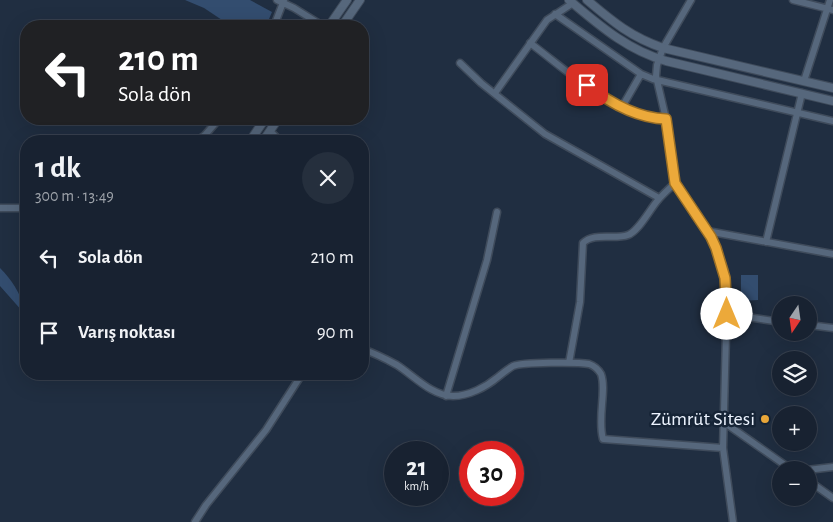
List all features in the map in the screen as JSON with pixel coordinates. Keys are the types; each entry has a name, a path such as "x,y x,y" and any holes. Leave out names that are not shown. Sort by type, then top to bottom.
{"street":[{"path":"333,20 347,0"},
{"path":"346,20 360,0"},
{"path":"587,0 617,26 640,39 663,48 833,88"},
{"path":"690,0 658,59 656,80 666,119 675,183 707,231 724,269 727,314 723,448 733,522"},
{"path":"793,0 830,10"},
{"path":"804,81 830,10 830,0"},
{"path":"276,20 281,1 313,20"},
{"path":"495,93 547,20 571,2 626,45 658,59 833,101"},
{"path":"555,14 641,74 656,80 833,121"},
{"path":"530,43 601,96 645,117 666,119"},
{"path":"460,63 473,76 545,134 659,198"},
{"path":"622,107 641,74"},
{"path":"766,242 802,93"},
{"path":"205,135 214,125"},
{"path":"267,135 274,125"},
{"path":"270,131 274,135"},
{"path":"569,363 580,302 583,243 592,238 631,234 637,229 659,198 675,183"},
{"path":"0,208 20,208"},
{"path":"446,396 487,260 497,212"},
{"path":"707,231 833,254"},
{"path":"727,314 772,321"},
{"path":"818,326 833,328"},
{"path":"369,352 389,361 436,392 446,396 458,396 478,390 510,368 520,364 569,363 591,365 600,373 602,389 600,420 603,438 723,448"},
{"path":"196,522 206,505 266,430 298,380"},
{"path":"725,423 779,461"},
{"path":"817,469 833,467"},
{"path":"817,487 833,498"}],"shaded area":[{"path":"185,0 250,0 272,12 269,20 222,20 204,8"},
{"path":"0,268 18,292 20,309 0,286"},
{"path":"741,275 758,275 758,300 741,301"}],"place":[{"name":"Zümrüt Sitesi","path":"765,419"}],"route":[{"path":"587,85 601,96 637,114 666,119 675,183 711,237 724,269 727,314"}]}
